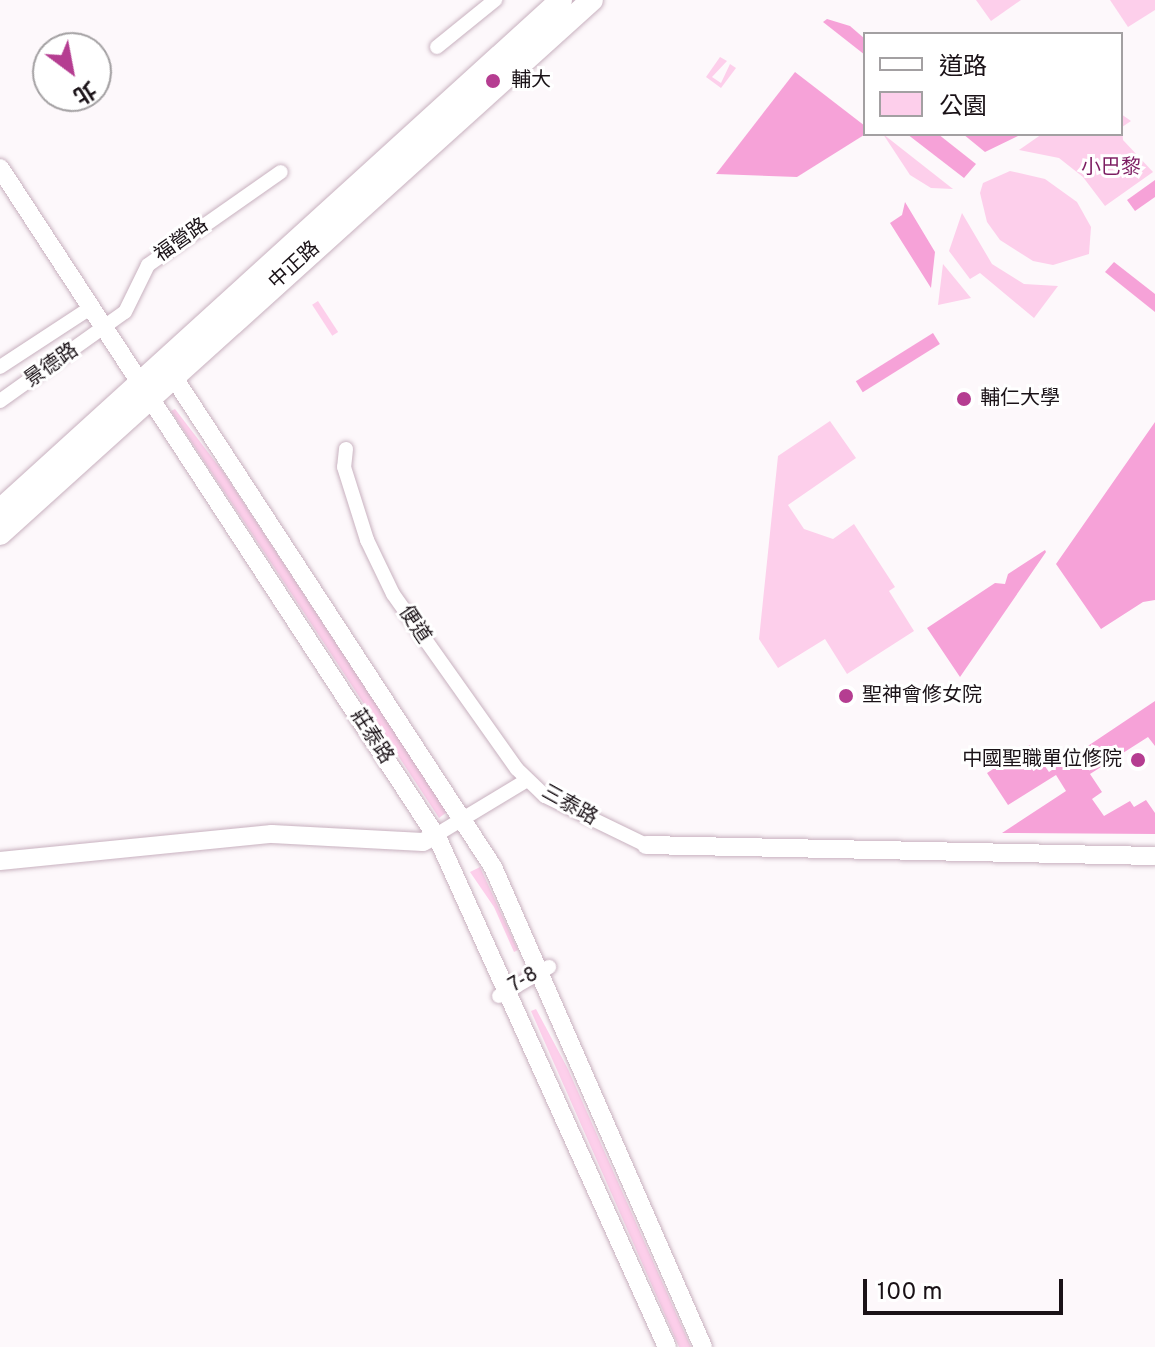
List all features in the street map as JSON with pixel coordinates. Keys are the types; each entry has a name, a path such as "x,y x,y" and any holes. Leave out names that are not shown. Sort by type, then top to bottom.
{"main road":[{"name":"中正路","path":"0,534 168,369 561,0"},
{"name":"中正路","path":"168,369 592,0"},
{"name":"中正路","path":"0,510 144,392"}],"street":[{"path":"437,47 495,0"},
{"name":"莊泰路","path":"0,169 436,835 504,993 667,1347"},
{"name":"福營路","path":"103,328 134,302 148,265 281,172"},
{"path":"0,367 90,308"},
{"name":"景德路","path":"0,401 103,328"},
{"name":"莊泰路","path":"168,369 465,819 493,867 544,970 703,1347"},
{"name":"便道","path":"346,449 344,467 367,540 393,594 527,780"},
{"name":"三泰路","path":"0,861 272,834 423,842 527,780 545,796 646,845 1155,856"},
{"name":"7-8","path":"504,993 544,970"}],"green space":[{"path":"976,0 1021,0 991,21"},
{"path":"1110,0 1155,0 1155,10 1128,27"},
{"path":"720,57 727,61 712,77 721,83 730,64 736,68 721,88 706,77"},
{"name":"小巴黎","path":"1123,115 1131,121 1123,126"},
{"path":"884,136 953,189 931,188 910,175"},
{"name":"小巴黎","path":"1039,136 1123,136 1153,172 1105,206 1083,177 1059,158 1019,150"},
{"path":"1010,171 1045,179 1077,202 1091,227 1089,254 1053,265 1033,261 1000,240 987,222 980,193 983,183"},
{"path":"962,213 992,264 1024,284 1058,286 1034,318 980,273 970,279 949,251"},
{"path":"943,264 971,298 938,305"},
{"path":"318,301 338,332 332,336 312,305"},
{"path":"175,409 224,473 447,812 439,818 171,411"},
{"path":"830,421 856,458 788,505 804,529 833,539 854,524 895,587 889,591 914,631 847,674 825,639 778,668 759,639 778,456"},
{"path":"480,867 518,950 514,952 494,907 470,872"},
{"path":"536,1009 568,1069 691,1347 679,1347 531,1011"}],"shaded area":[{"path":"827,19 850,26 863,37 863,53 823,22"},
{"path":"795,72 863,124 863,136 797,177 716,174"},
{"path":"910,136 941,136 976,164 964,178"},
{"path":"965,136 1018,136 985,152"},
{"path":"1155,180 1155,197 1135,211 1127,200"},
{"path":"905,202 935,252 931,288 890,223 902,215"},
{"path":"1114,262 1155,294 1155,312 1105,272"},
{"path":"933,333 940,344 863,392 856,381"},
{"path":"1155,422 1155,600 1143,602 1101,629 1056,564"},
{"path":"1045,550 960,677 927,628 995,583 1005,584 1008,574"},
{"path":"1155,701 1155,746 1148,737 1090,774 1102,792 1092,799 1104,816 1130,801 1134,807 1146,800 1155,813 1155,834 1002,833 1066,791 1056,775 1008,805 987,773 1030,745 1049,772"}],"place":[{"name":"輔大","path":"493,81"},
{"name":"輔仁大學","path":"964,399"},
{"name":"聖神會修女院","path":"846,696"},
{"name":"中國聖職單位修院","path":"1138,760"}]}
